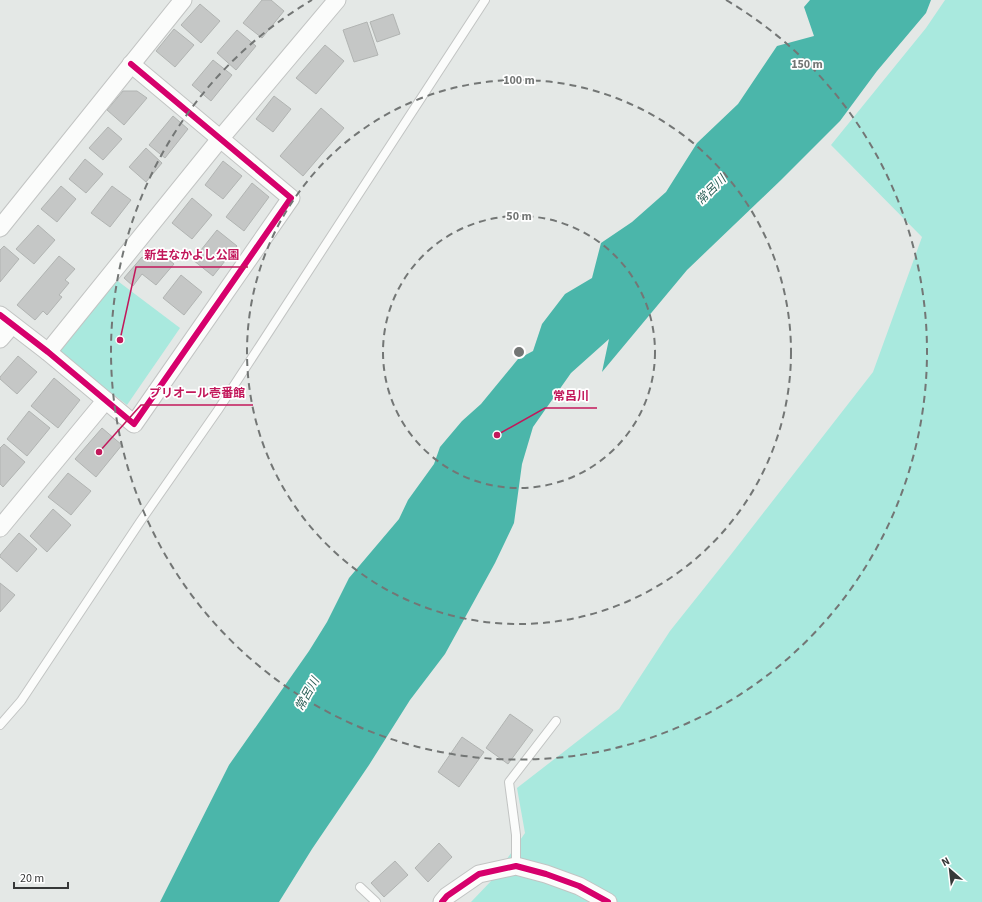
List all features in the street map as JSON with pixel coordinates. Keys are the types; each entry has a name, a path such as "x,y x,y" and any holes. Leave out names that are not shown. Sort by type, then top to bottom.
{"street":[{"path":"0,228 183,0"},
{"path":"48,352 220,139 337,0"},
{"path":"0,339 6,320 48,352 134,424 291,198 131,64"},
{"path":"0,528 105,400"},
{"path":"442,902 446,896 479,874 516,866 546,874 578,886 608,902"}],"lane":[{"path":"0,725 21,701 140,522 218,410 485,0"},
{"path":"516,866 516,834 509,782 556,720"},
{"path":"360,887 376,902"}],"green space":[{"path":"945,0 982,0 982,902 471,902 493,879 525,833 517,788 619,709 670,631 873,372 922,237 831,145 926,28"},
{"path":"115,279 180,328 127,405 59,352"}],"water":[{"path":"810,0 931,0 926,13 877,71 840,121 687,270 602,372 609,339 571,373 533,427 522,464 514,523 495,563 445,654 410,700 279,902 160,902 229,765 309,651 327,622 349,578 399,519 408,500 434,464 440,447 462,421 481,404 518,359 533,351 542,324 565,294 592,278 601,243 632,222 666,192 697,143 738,104 777,46 814,36 804,7"}],"building":[{"path":"262,0 271,0 284,11 262,38 243,23"},
{"path":"200,4 220,21 201,43 181,25"},
{"path":"393,14 400,34 377,42 370,22"},
{"path":"367,22 378,55 354,62 343,30"},
{"path":"174,29 194,45 175,67 156,51"},
{"path":"237,30 256,46 236,70 217,53"},
{"path":"325,45 344,61 316,94 296,78"},
{"path":"213,60 232,75 211,101 192,85"},
{"path":"123,91 137,91 147,98 124,125 107,110"},
{"path":"274,96 291,109 273,132 256,119"},
{"path":"321,108 344,128 303,176 280,156"},
{"path":"173,116 188,129 165,158 149,145"},
{"path":"108,127 122,139 103,160 89,148"},
{"path":"146,148 162,163 146,182 129,167"},
{"path":"85,159 103,174 86,193 69,179"},
{"path":"223,161 242,176 223,199 205,185"},
{"path":"252,183 269,197 244,231 226,217"},
{"path":"61,186 76,199 57,222 41,209"},
{"path":"112,186 131,200 110,227 91,213"},
{"path":"192,198 212,215 192,239 172,223"},
{"path":"38,225 55,240 34,264 16,249"},
{"path":"217,230 237,246 213,276 193,260"},
{"path":"4,246 19,259 0,282 0,250"},
{"path":"155,249 174,264 156,285 142,274 133,286 124,278 142,257 146,260"},
{"path":"59,256 75,269 65,280 69,283 59,295 62,297 47,315 43,311 35,320 17,305"},
{"path":"181,275 202,292 184,315 163,298"},
{"path":"18,356 37,372 17,394 0,379 0,377"},
{"path":"54,378 80,400 58,428 31,406"},
{"path":"29,411 50,428 27,456 7,439"},
{"path":"102,428 122,445 96,477 75,459"},
{"path":"4,444 25,462 3,487 0,484 0,448"},
{"path":"68,473 91,491 71,515 48,497"},
{"path":"53,509 71,525 47,552 30,536"},
{"path":"19,533 37,549 17,572 0,557 0,555"},
{"path":"0,583 15,595 0,612"},
{"path":"510,714 533,730 508,764 486,748"},
{"path":"462,737 484,752 459,787 438,772"},
{"path":"439,843 452,857 428,882 415,868"},
{"path":"395,861 408,875 384,897 371,883"}],"cycle path":[{"path":"0,315 48,352 134,424 291,198 131,64"},
{"path":"442,902 447,896 479,874 516,866 546,874 579,886 608,902"}],"place":[{"name":"新生なかよし公園","path":"120,340"},
{"name":"常呂川","path":"497,435"},
{"name":"プリオール壱番館","path":"99,452"}]}
